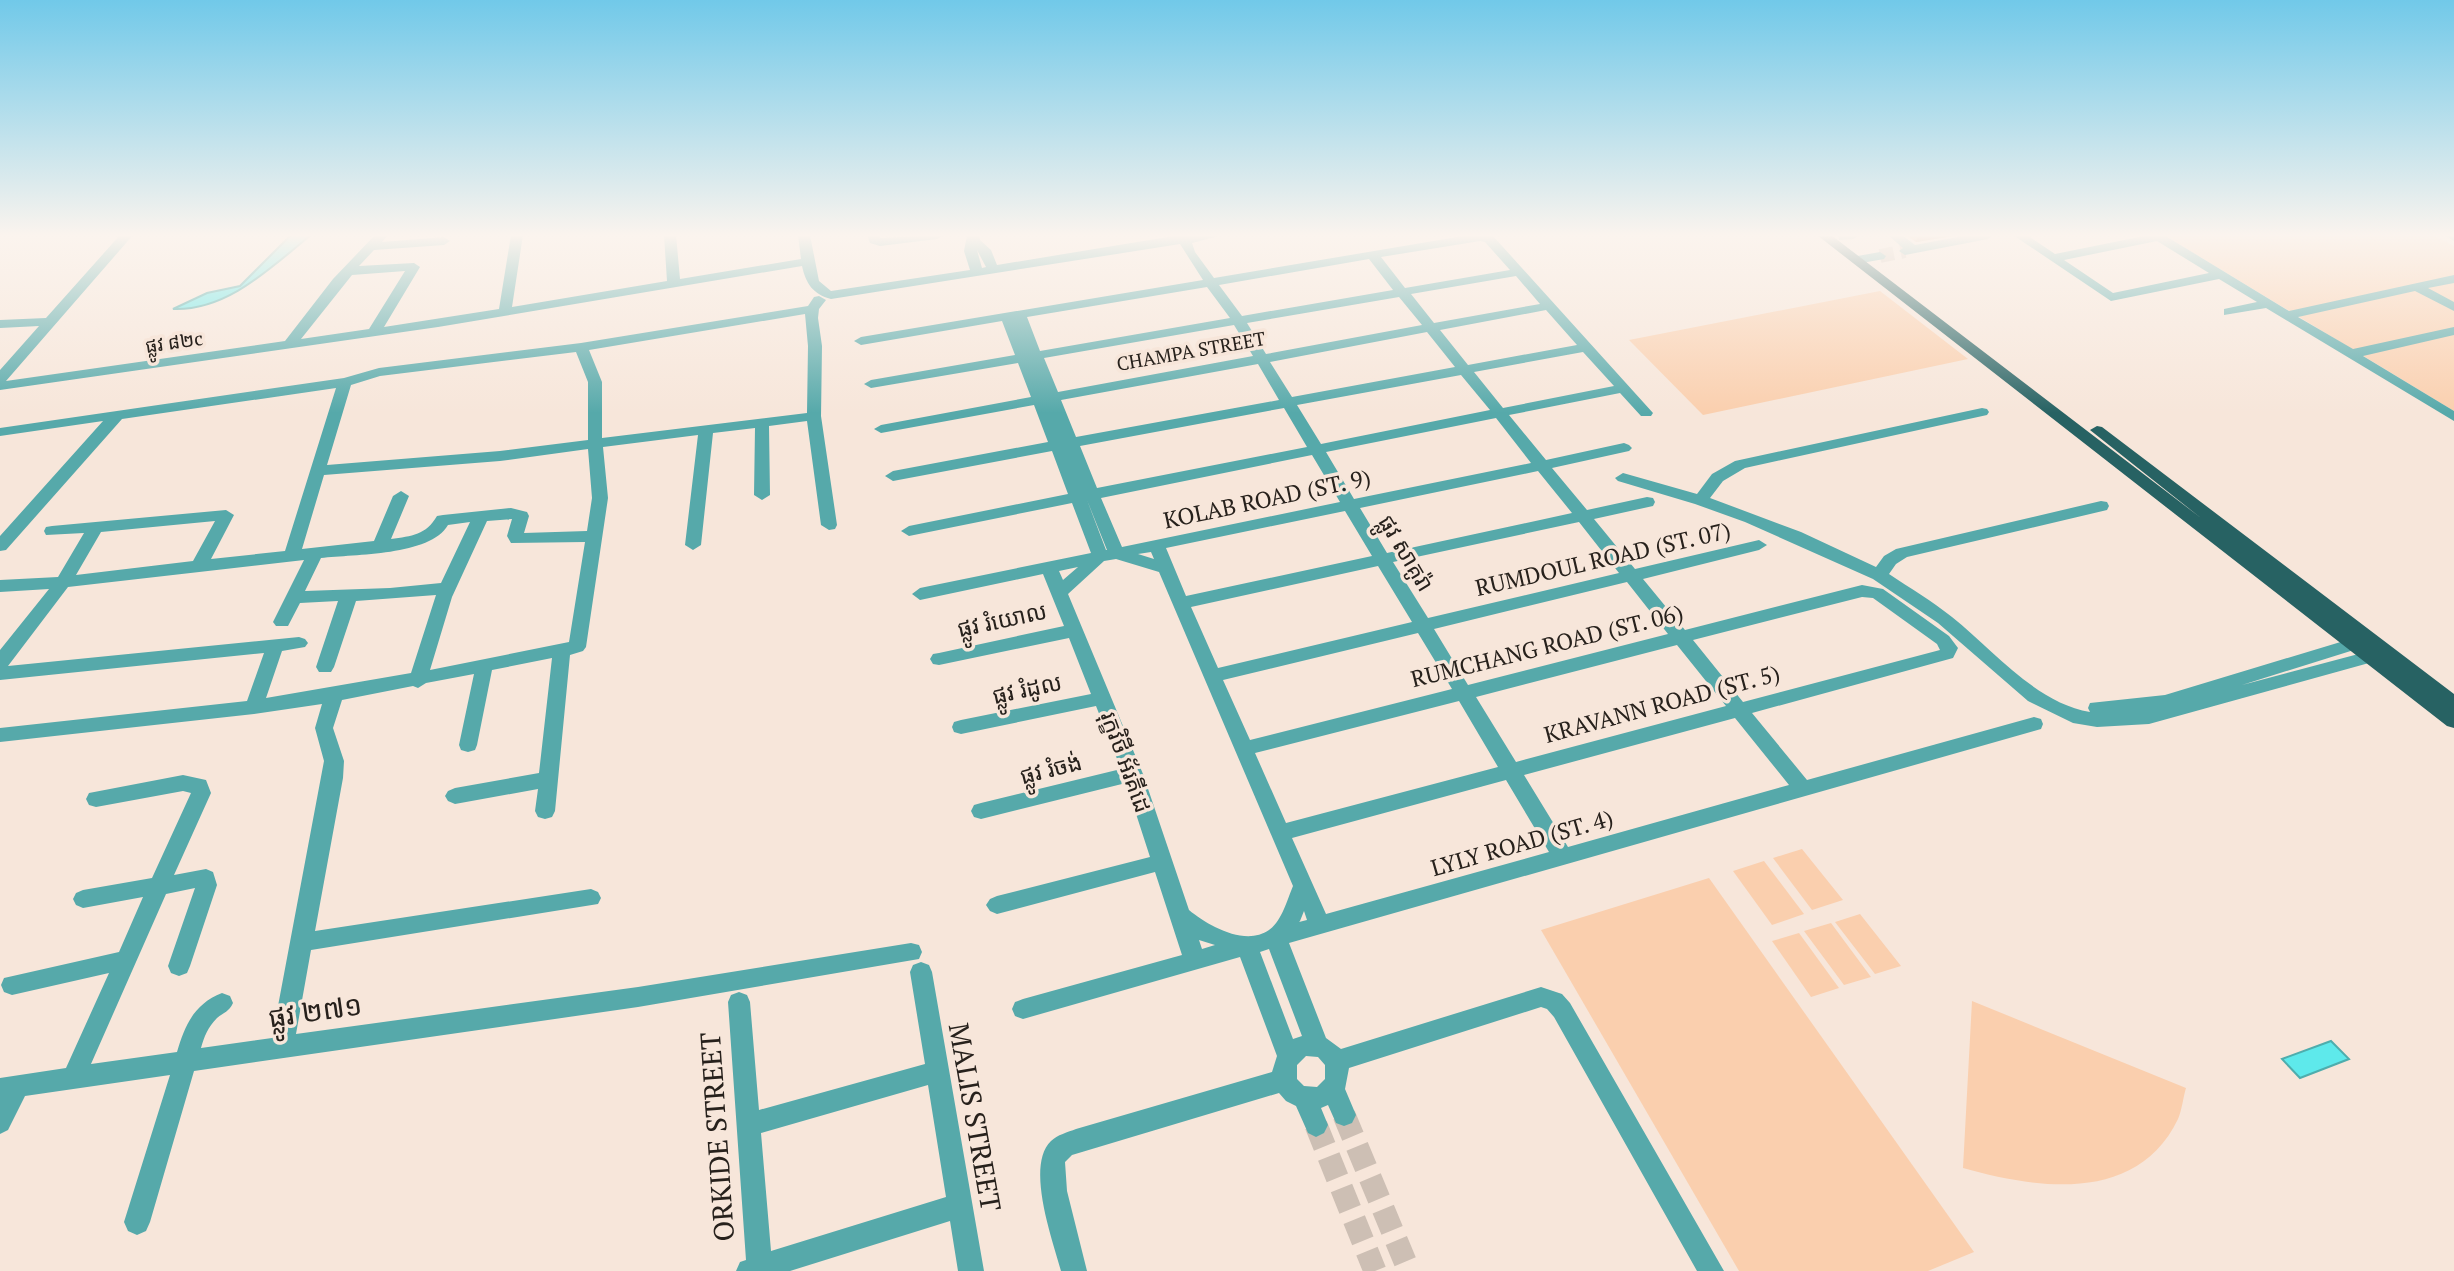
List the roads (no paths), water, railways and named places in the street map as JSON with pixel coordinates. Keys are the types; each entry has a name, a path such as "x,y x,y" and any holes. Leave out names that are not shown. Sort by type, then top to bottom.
{"main road":[{"path":"1916,294 2370,648 2454,721"},
{"path":"2370,648 2454,704"}],"street":[{"path":"0,379 75,294"},
{"path":"289,345 329,294"},
{"path":"374,332 397,294"},
{"path":"505,312 508,294"},
{"name":"ផ្លូវ ៨២c","path":"0,386 289,345 608,294"},
{"path":"0,432 345,382 379,372 581,346 812,309 823,295 828,294"},
{"path":"861,341 1128,294"},
{"name":"ផ្លូវ សាគូរ៉ា","path":"1220,294 1563,857"},
{"path":"872,384 1388,294"},
{"path":"1404,294 1803,789"},
{"path":"1538,294 1646,413"},
{"path":"2107,294 2111,297 2124,294"},
{"path":"2252,294 2454,416"},
{"path":"2287,315 2382,294"},
{"path":"2430,294 2454,307"},
{"path":"2229,312 2268,304"},
{"name":"CHAMPA STREET","path":"881,429 1549,306"},
{"path":"812,309 815,345 814,416 829,525"},
{"path":"1013,316 1108,555"},
{"path":"0,324 50,322"},
{"path":"2351,354 2454,331"},
{"path":"0,735 254,707 334,695 418,681 577,647 600,498 595,446 595,382 581,346"},
{"path":"893,476 1586,347"},
{"path":"292,555 345,382"},
{"path":"909,531 1624,388"},
{"path":"1700,500 1709,485 1722,472 1740,464 1982,412"},
{"path":"0,545 117,415"},
{"path":"317,471 595,446 814,416"},
{"path":"762,423 762,495"},
{"path":"693,545 706,429"},
{"name":"KOLAB ROAD (ST. 9)","path":"920,594 1624,448"},
{"path":"1623,478 1700,500 1795,536 1879,575 1944,620 2019,685 2073,716 2097,720 2149,717 2370,648"},
{"path":"381,544 401,496"},
{"path":"1181,603 1647,502"},
{"path":"1879,575 1890,560 1902,553 2101,506"},
{"path":"0,586 63,582 429,538 443,520 519,513 521,516 515,536 517,539 595,536"},
{"path":"52,531 226,515 199,566"},
{"path":"418,681 428,636 446,589 480,518"},
{"path":"0,663 63,582 96,527"},
{"path":"1156,545 1320,925"},
{"name":"RUMDOUL ROAD (ST. 07)","path":"1213,676 1759,545"},
{"path":"282,622 315,553"},
{"path":"1108,555 1166,568"},
{"path":"1060,592 1108,555"},
{"name":"រុក្ខវិថី អ័រគីដេ","path":"1049,567 1133,774 1195,961"},
{"path":"293,597 446,589"},
{"name":"RUMCHANG ROAD (ST. 06)","path":"1244,749 1862,591"},
{"name":"KRAVANN ROAD (ST. 5)","path":"1280,833 1947,654 1949,648 1943,640 1877,593 1862,591"},
{"path":"325,667 349,595"},
{"name":"ផ្លូវ រំយោល","path":"939,659 1076,630"},
{"path":"0,673 299,643"},
{"path":"254,707 275,646"},
{"path":"545,811 562,651"},
{"path":"468,745 484,667"},
{"path":"282,1046 333,778 334,761 324,728 334,695"},
{"name":"ផ្លូវ រំដូល","path":"961,727 1102,698"},
{"name":"LYLY ROAD (ST. 4)","path":"1023,1009 2034,724"},
{"name":"ផ្លូវ រំចង់","path":"981,811 1133,774"},
{"path":"455,796 548,779"},
{"path":"74,1077 124,960 201,793 200,785 183,783 96,799"},
{"path":"997,905 1162,862"},
{"path":"83,899 206,878 207,885 179,966"},
{"path":"1303,887 1293,914 1276,938 1339,1076 1333,1089 1323,1096 1304,1097"},
{"path":"303,942 591,898"},
{"path":"1179,913 1199,931 1247,946 1288,1055 1283,1071 1284,1080 1304,1097 1316,1125"},
{"path":"12,985 124,960"},
{"name":"ផ្លូវ ២៧១","path":"9,1087 282,1046 916,962"},
{"name":"MALIS STREET","path":"916,962 971,1271"},
{"path":"1288,1055 1303,1046 1327,1054 1541,997 1554,1001 1562,1010 1711,1271"},
{"name":"ORKIDE STREET","path":"739,1002 748,1125 753,1269"},
{"path":"137,1222 196,1027 210,1010 222,1003"},
{"path":"748,1125 937,1072"},
{"path":"1073,1271 1051,1175 1055,1155 1060,1149 1076,1141 1284,1080"},
{"path":"0,1122 9,1087"},
{"path":"1333,1089 1344,1115"},
{"path":"753,1269 805,1262 960,1205"}],"water":[{"path":"204,294 231,294 193,308 173,309"},
{"path":"2331,1041 2349,1059 2300,1078 2282,1059"}],"tunnel":[{"path":"1344,1115 1409,1271"},
{"path":"1316,1125 1375,1271"}]}
